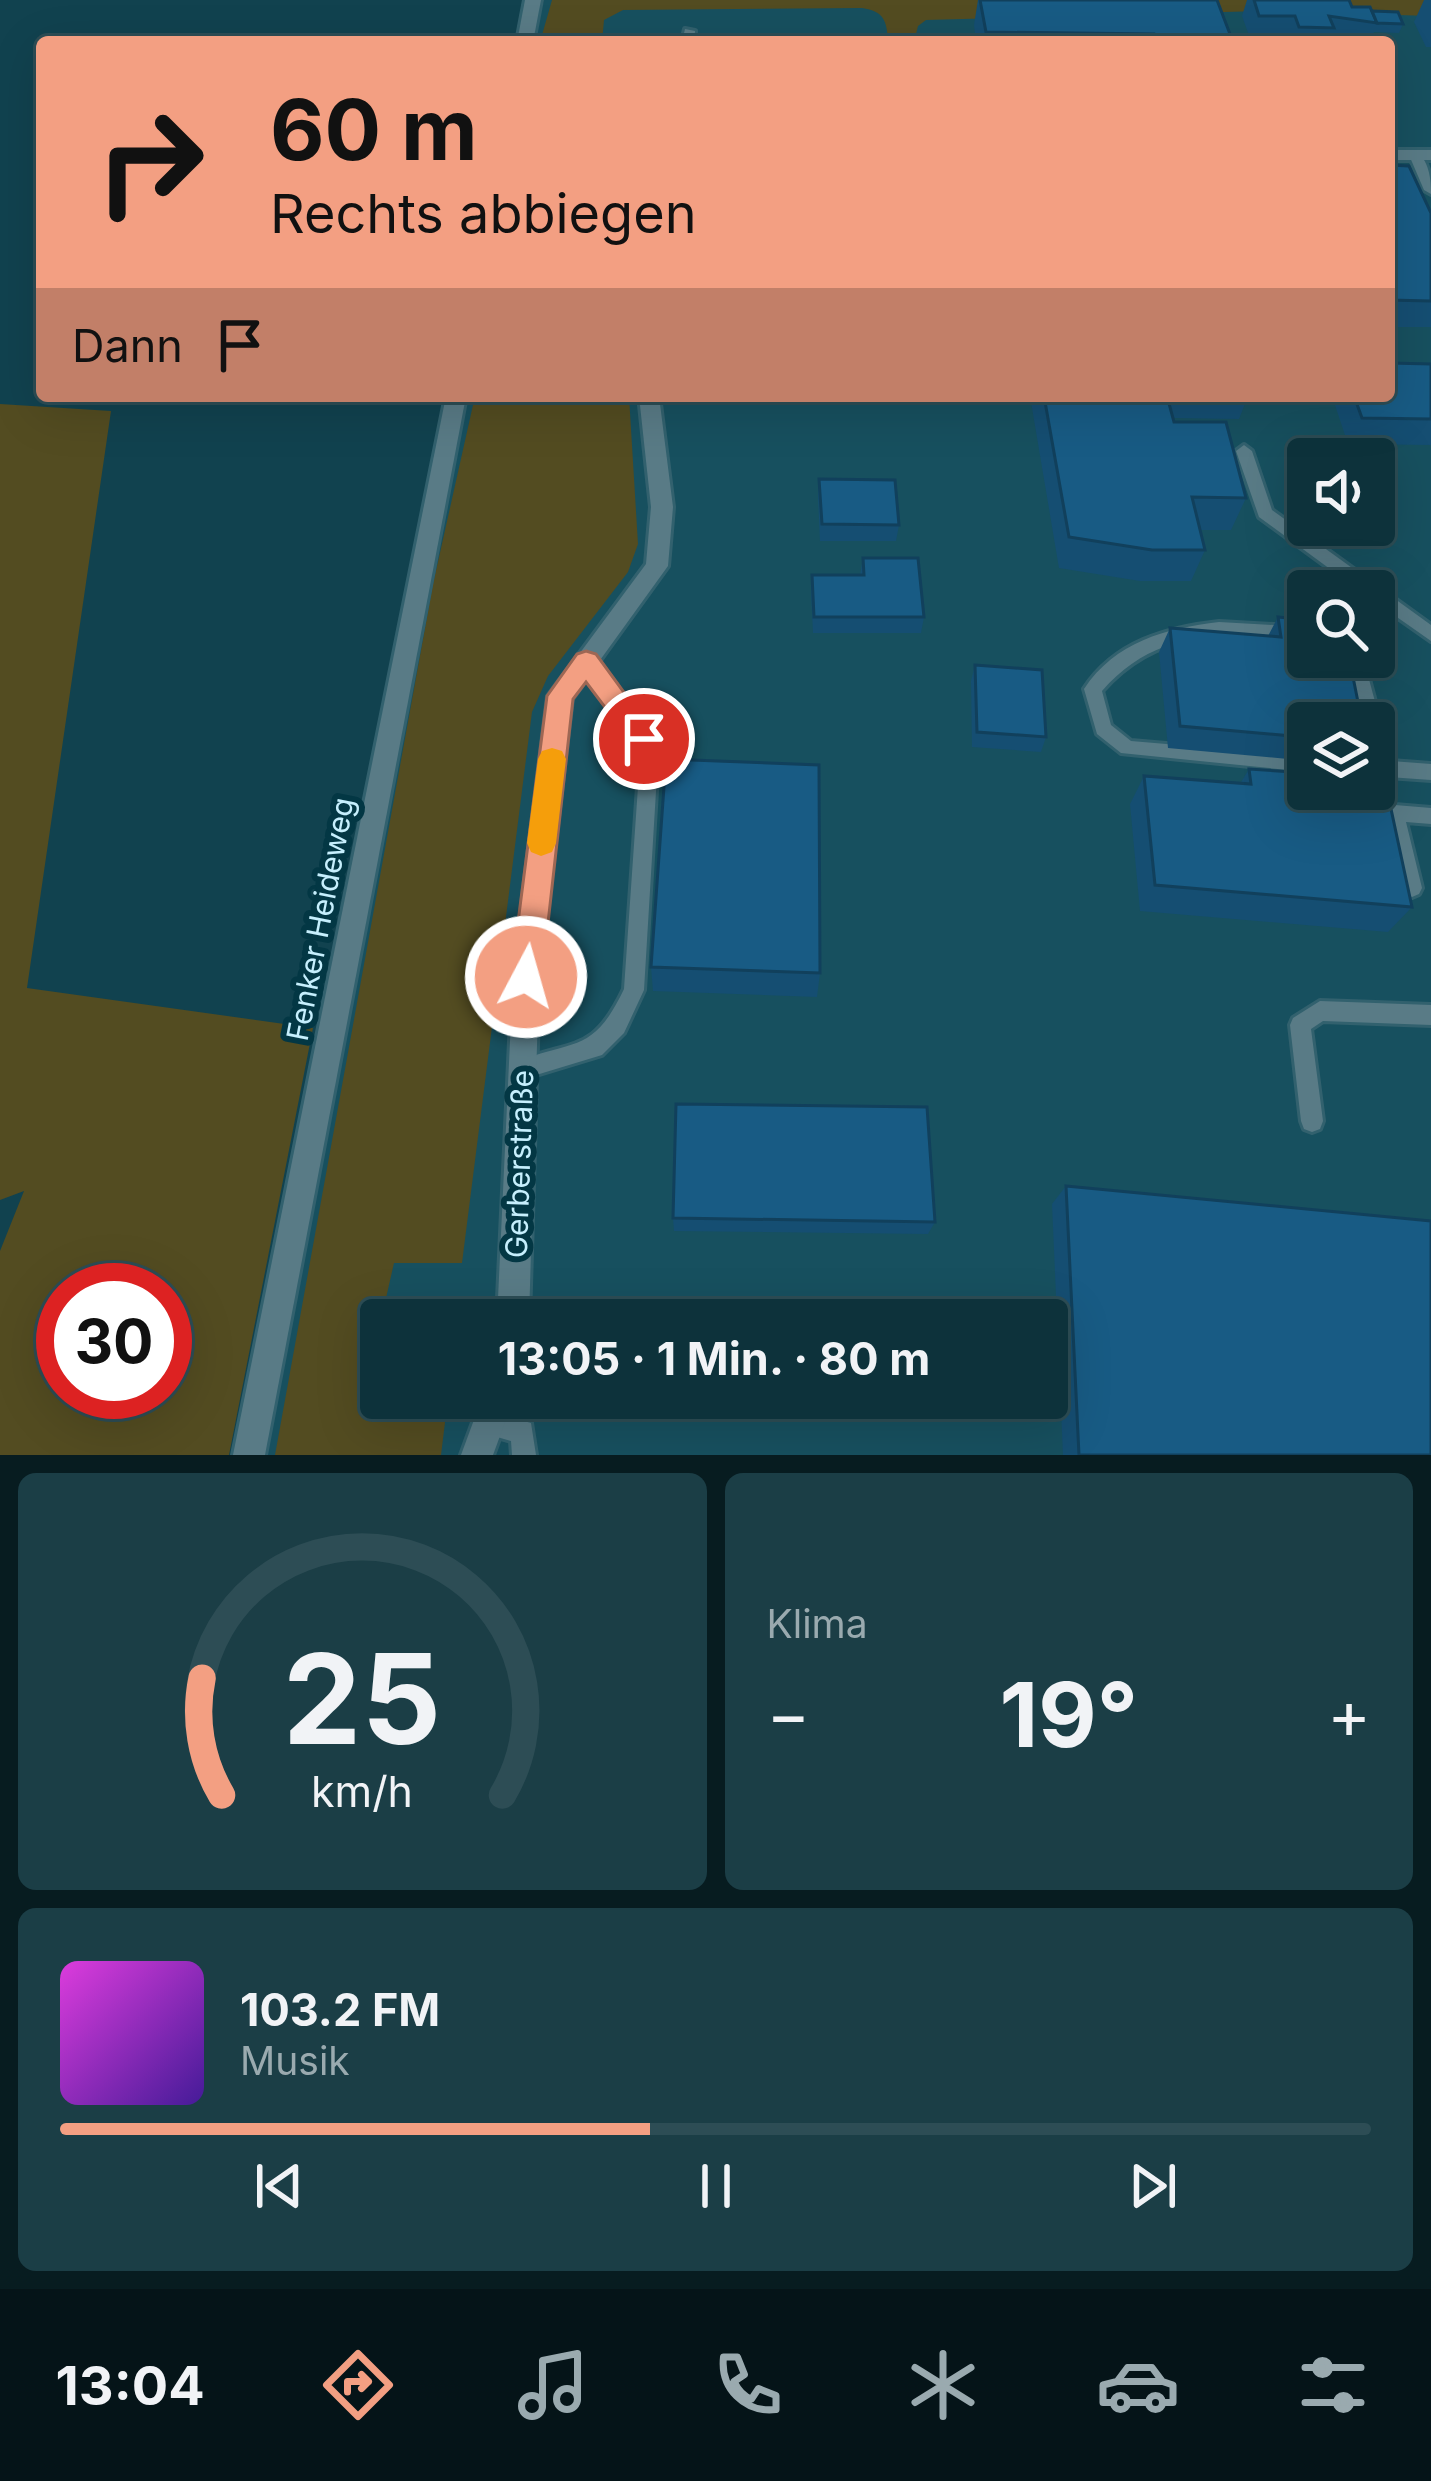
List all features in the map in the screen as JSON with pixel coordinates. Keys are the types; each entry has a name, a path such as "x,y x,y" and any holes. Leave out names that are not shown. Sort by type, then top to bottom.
{"street":[{"path":"526,36 533,0"},
{"name":"Fenker Heideweg","path":"248,1455 454,402"},
{"name":"Gerberstraße","path":"514,1299 526,977 560,696 657,566 662,508 651,402"},
{"path":"477,1455 490,1419"}],"lane":[{"path":"1423,155 1431,190"},
{"path":"1244,452 1265,513 1431,634"},
{"path":"1287,632 1230,628 1178,632 1144,643 1112,662 1093,688 1103,728 1127,748 1287,762"},
{"path":"523,1069 595,1048 617,1026 634,990 649,758 644,739 586,662"},
{"path":"1395,770 1431,772"},
{"path":"1412,888 1395,813 1431,816"},
{"path":"1312,1120 1300,1025 1320,1011 1431,1015"},
{"path":"504,1419 521,1432 524,1455"}],"shaded area":[{"path":"544,0 1431,0 1431,1455 266,1455 463,402 1395,402 1395,36 535,36"},
{"path":"552,0 1431,0 1431,16 1262,11 926,20 916,36 888,36 883,18 862,8 623,10 604,20 603,36 542,36"},
{"path":"474,402 629,402 638,544 628,572 548,676 532,712 462,1263 394,1263 386,1299 360,1299 360,1419 445,1419 441,1455 275,1455 433,584"},
{"path":"0,404 111,411 27,988 313,1028 229,1455 0,1455 0,1251 24,1191 0,1200"}],"building":[{"path":"980,0 1217,0 1231,36 1154,36 986,32"},
{"path":"1254,0 1349,0 1352,7 1370,7 1377,23 1329,16 1334,28 1299,27 1295,16 1259,16"},
{"path":"1372,11 1398,12 1403,24 1377,23"},
{"path":"1395,165 1409,166 1431,213 1431,301 1395,300"},
{"path":"1395,363 1431,364 1431,419 1362,418 1356,402 1395,402"},
{"path":"1045,402 1169,402 1174,422 1226,422 1246,498 1192,497 1205,550 1152,550 1069,537"},
{"path":"819,479 895,480 899,525 822,524"},
{"path":"863,558 918,558 924,617 814,617 812,575 864,575"},
{"path":"1278,617 1287,618 1287,678 1353,678 1358,702 1287,702 1287,736 1180,726 1170,628 1281,637"},
{"path":"975,665 1042,670 1046,737 977,732"},
{"path":"666,759 819,765 820,973 651,967"},
{"path":"1249,769 1287,772 1287,810 1391,810 1412,907 1155,885 1144,776 1251,784"},
{"path":"676,1104 927,1107 935,1222 673,1218"},
{"path":"1066,1186 1431,1221 1431,1455 1079,1455"}],"slow traffic":[{"path":"541,843 552,759"}],"route":[{"path":"526,977 560,696 586,662 644,739"}]}
